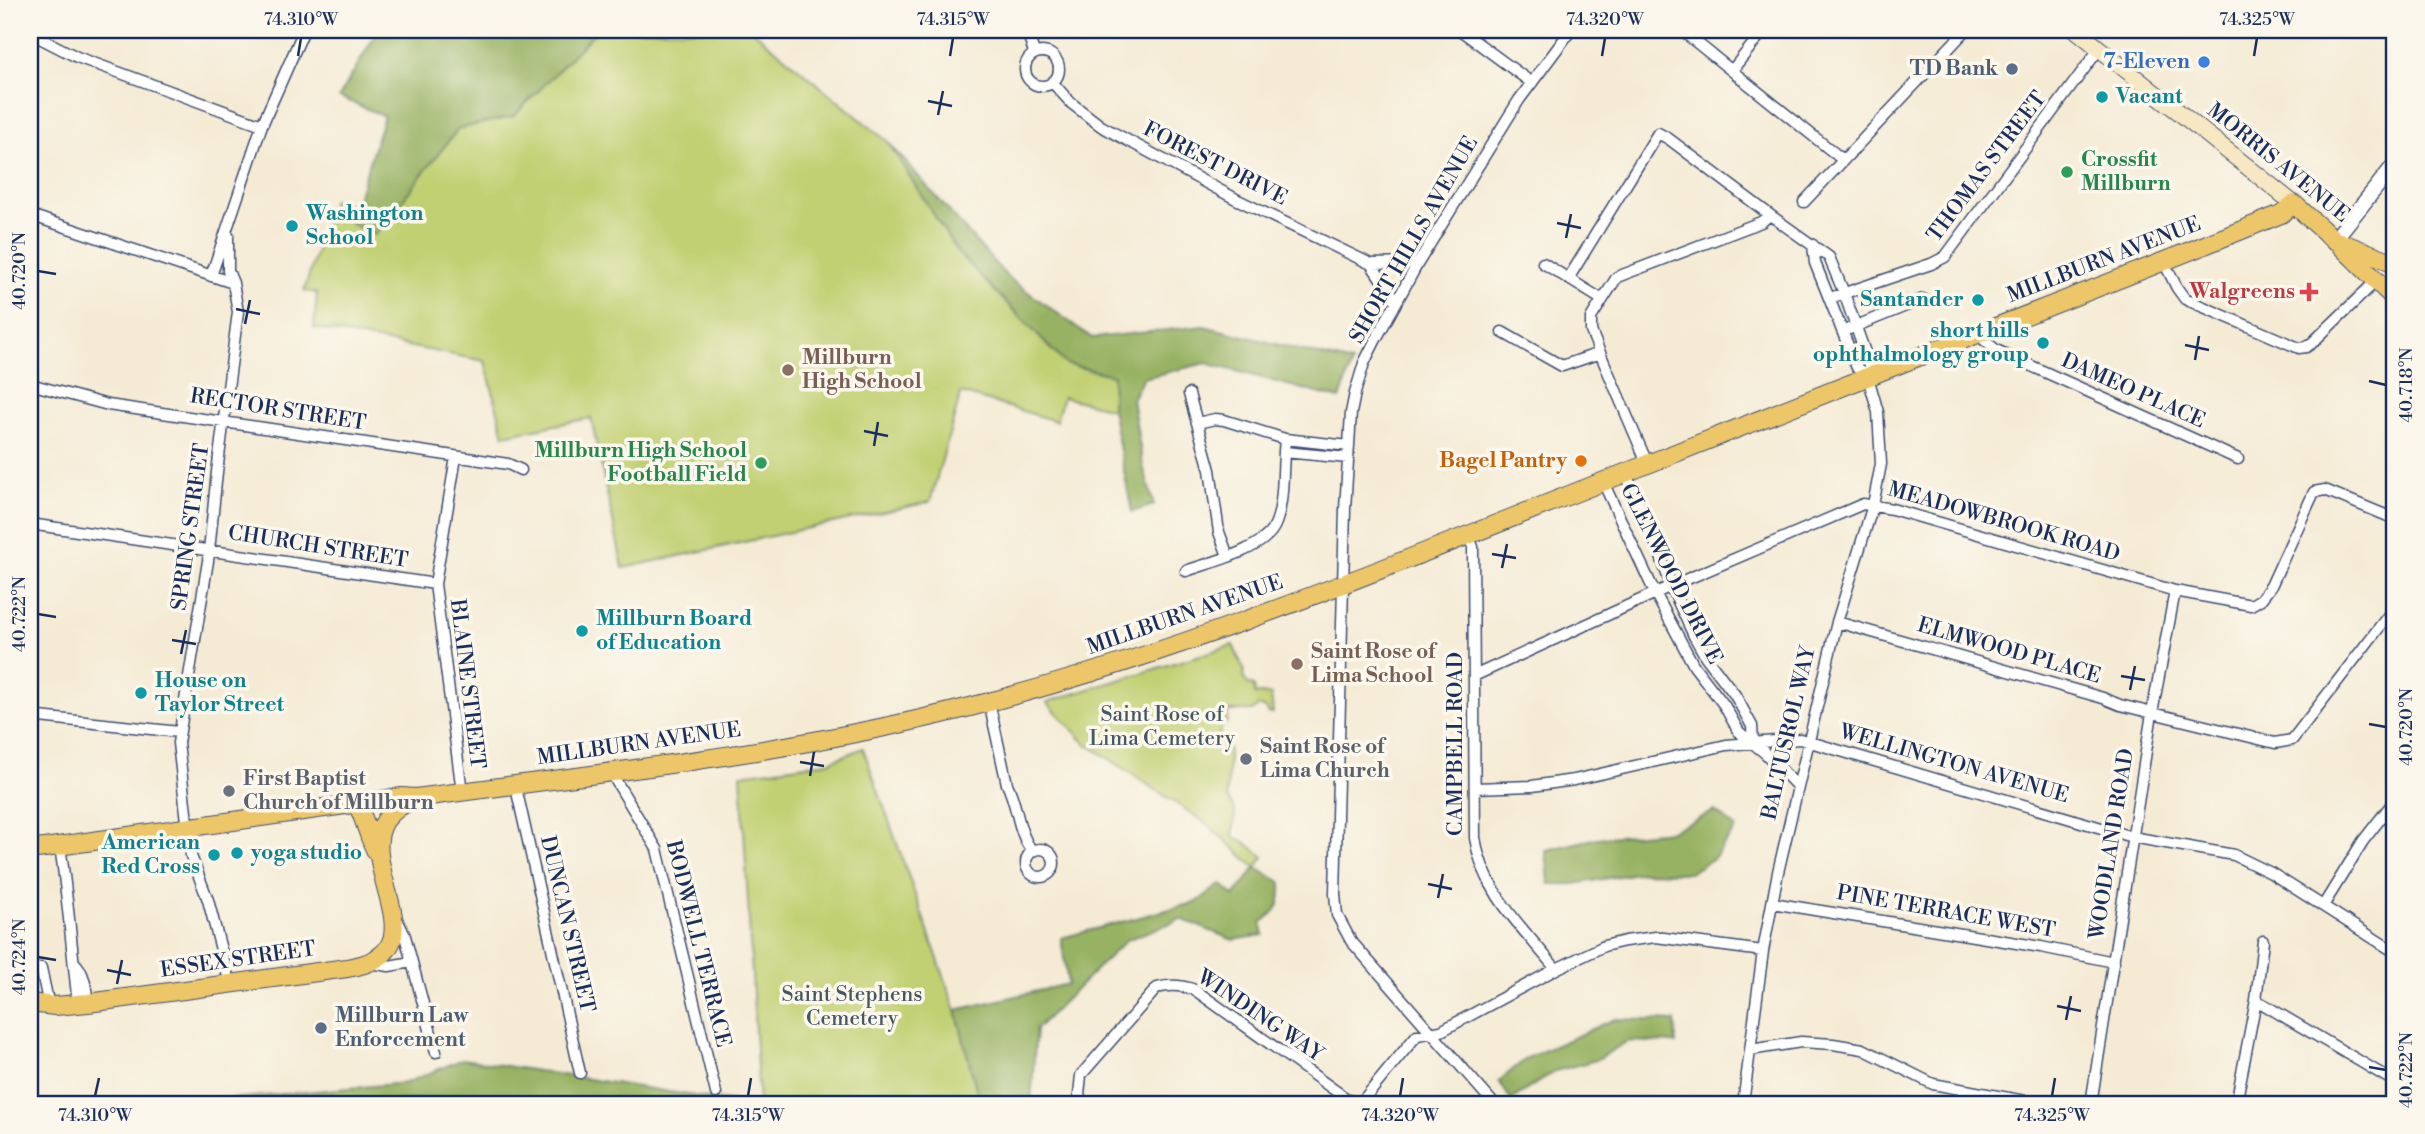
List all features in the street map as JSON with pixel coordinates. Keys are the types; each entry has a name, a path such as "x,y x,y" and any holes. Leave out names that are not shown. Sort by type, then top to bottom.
{"main road":[{"name":"MORRIS AVENUE","path":"2076,30 2294,204 2334,240 2395,263"},
{"name":"MILLBURN AVENUE","path":"30,850 402,797 462,792 773,749 855,735 989,702 1158,650 1342,584 2164,262 2281,214 2294,204"},
{"path":"2334,240 2395,299"},
{"path":"378,855 385,821 396,809 415,798"},
{"path":"358,804 369,841 378,855 395,924 386,950 370,963"},
{"name":"ESSEX STREET","path":"30,1003 49,1006 83,1004 370,963"}],"street":[{"path":"211,276 262,125 304,30"},
{"name":"FOREST DRIVE","path":"1027,30 1034,53 1027,60 1026,75 1037,85 1052,82 1071,103 1107,130 1236,198 1371,264 1418,263"},
{"path":"1460,30 1532,83"},
{"name":"SHORT HILLS AVENUE","path":"1494,1104 1351,942 1337,915 1335,894 1342,584 1348,458 1354,393 1364,363 1396,300 1532,83 1571,30"},
{"path":"1681,30 1733,69 1843,160"},
{"path":"1733,69 1764,30"},
{"path":"1804,202 1966,30"},
{"path":"30,33 77,57 262,125"},
{"name":"THOMAS STREET","path":"1830,298 1945,257 2099,49"},
{"path":"1034,53 1045,52 1055,58 1058,73 1052,82"},
{"path":"1568,279 1658,134 1829,257 1869,364 1868,377"},
{"path":"2334,240 2395,164"},
{"path":"30,215 233,283"},
{"path":"1648,464 1600,353 1590,324 1591,318 1617,277 1761,222 1770,215"},
{"name":"SPRING STREET","path":"228,232 228,271 238,312 217,472 210,550 178,732 178,753 191,856 208,900 230,984"},
{"path":"1813,245 1815,263 1857,368 1868,377"},
{"path":"2164,262 2176,288 2185,299 2299,348 2312,343 2376,281"},
{"path":"1544,263 1601,299"},
{"name":"FOREST DRIVE","path":"1371,264 1396,300"},
{"path":"1843,332 1923,299"},
{"path":"1502,332 1562,366 1600,353"},
{"name":"DAMEO PLACE","path":"1977,334 1996,350 2238,459"},
{"name":"BALTUSROL WAY","path":"1743,1104 1763,951 1797,786 1837,622 1873,505 1881,464 1878,412 1868,377"},
{"name":"RECTOR STREET","path":"30,384 96,403 508,464 522,470"},
{"path":"1189,394 1212,482 1217,524 1228,556"},
{"path":"1197,423 1224,420 1285,439 1349,446"},
{"path":"1186,572 1254,546 1273,528 1279,507 1285,439"},
{"path":"1284,453 1348,458"},
{"name":"BLAINE STREET","path":"456,457 435,584 462,792"},
{"name":"GLENWOOD DRIVE","path":"1627,472 1671,586 1706,657 1735,695 1752,726 1753,742"},
{"name":"GLENWOOD DRIVE","path":"1603,482 1694,666 1724,705 1739,732 1753,742"},
{"name":"MEADOWBROOK ROAD","path":"1476,675 1856,506 1873,505 1892,509 2175,591 2251,605 2261,599 2271,586 2311,494 2325,490 2395,519"},
{"name":"CHURCH STREET","path":"30,524 435,584"},
{"name":"CAMPBELL ROAD","path":"1468,535 1473,547 1476,675 1475,838 1478,857 1498,900 1556,969"},
{"name":"WOODLAND ROAD","path":"2091,1104 2151,713 2175,591"},
{"name":"ELMWOOD PLACE","path":"1837,622 2151,713 2275,743 2289,742 2395,607"},
{"path":"989,702 1007,784 1013,794 1025,842 1032,851"},
{"path":"30,716 178,732"},
{"name":"WELLINGTON AVENUE","path":"1475,788 1532,786 1574,780 1726,745 1800,739 2132,837 2234,855 2271,873 2395,952"},
{"path":"1753,742 1797,786"},
{"name":"BODWELL TERRACE","path":"614,771 616,781 657,849 716,1093"},
{"name":"DUNCAN STREET","path":"515,783 580,1073"},
{"path":"2323,906 2363,841 2395,800"},
{"path":"60,846 75,963 73,970 83,1004"},
{"name":"PINE TERRACE WEST","path":"1772,903 2041,947 2114,962"},
{"path":"393,909 405,936 436,1052"},
{"path":"1360,1104 1417,1035 1442,1030 1604,946 1656,937 1763,951"},
{"path":"2236,1104 2256,1000 2263,941"},
{"name":"ESSEX STREET","path":"370,963 389,966 412,962"},
{"path":"30,968 41,968 49,1006"},
{"name":"WINDING WAY","path":"1083,1104 1079,1095 1081,1075 1157,988 1167,985 1195,990 1354,1104"},
{"path":"2256,1000 2395,1082"},
{"path":"1750,1050 1801,1042 1863,1049 1933,1084 2042,1104"}],"green space":[{"path":"378,30 597,30 514,116 458,129 375,235 350,223 384,116 339,97"},
{"name":"Millburn High School","path":"597,30 752,30 888,142 958,253 1030,327 1038,330 1037,335 1066,364 1113,375 1112,409 1063,397 1056,421 961,393 930,502 623,568 591,418 504,435 485,361 314,328 317,293 304,291 333,200 355,207 350,223 375,235 458,128 514,116"},
{"path":"888,142 1007,277 1092,338 1204,326 1352,363 1340,399 1206,363 1143,378 1132,399 1143,466 1154,505 1132,512 1112,409 1113,375 1066,364 958,253"},
{"name":"Saint Rose of Lima Cemetery","path":"1233,645 1244,670 1243,677 1248,684 1254,686 1255,694 1271,695 1273,713 1268,713 1267,709 1258,706 1252,711 1228,711 1227,722 1222,725 1219,736 1226,742 1229,751 1227,797 1235,811 1233,837 1264,857 1256,868 1207,824 1084,742 1047,702"},
{"name":"Saint Stephens Cemetery","path":"863,748 956,1010 980,1104 759,1104 741,774 828,762"},
{"path":"1715,811 1736,828 1714,858 1689,873 1643,872 1574,884 1549,884 1546,850 1598,838 1671,831"},
{"path":"1256,868 1281,882 1278,906 1261,923 1264,935 1233,940 1181,919 1126,940 1036,1029 1031,1104 980,1104 956,1010 1068,984 1061,938 1197,902 1221,884 1234,896"},
{"path":"1615,1019 1675,1021 1676,1043 1628,1041 1596,1060 1555,1071 1511,1100 1499,1081 1527,1058"},
{"path":"463,1059 745,1104 483,1104 442,1098 347,1104 171,1104 406,1083"}],"place":[{"name":"7-Eleven","path":"2204,62"},
{"name":"TD Bank","path":"2012,69"},
{"name":"Vacant","path":"2102,97"},
{"name":"Crossfit Millburn","path":"2067,172"},
{"name":"Washington School","path":"292,226"},
{"name":"Walgreens","path":"2309,292"},
{"name":"Santander","path":"1978,300"},
{"name":"short hills ophthalmology group","path":"2043,343"},
{"name":"Millburn High School","path":"788,370"},
{"name":"Bagel Pantry","path":"1581,461"},
{"name":"Millburn High School Football Field","path":"761,463"},
{"name":"Millburn Board of Education","path":"582,631"},
{"name":"Saint Rose of Lima School","path":"1297,664"},
{"name":"House on Taylor Street","path":"141,693"},
{"name":"Saint Rose of Lima Church","path":"1246,759"},
{"name":"First Baptist Church of Millburn","path":"229,791"},
{"name":"yoga studio","path":"237,853"},
{"name":"American Red Cross","path":"214,855"},
{"name":"Millburn Law Enforcement","path":"321,1028"}]}
